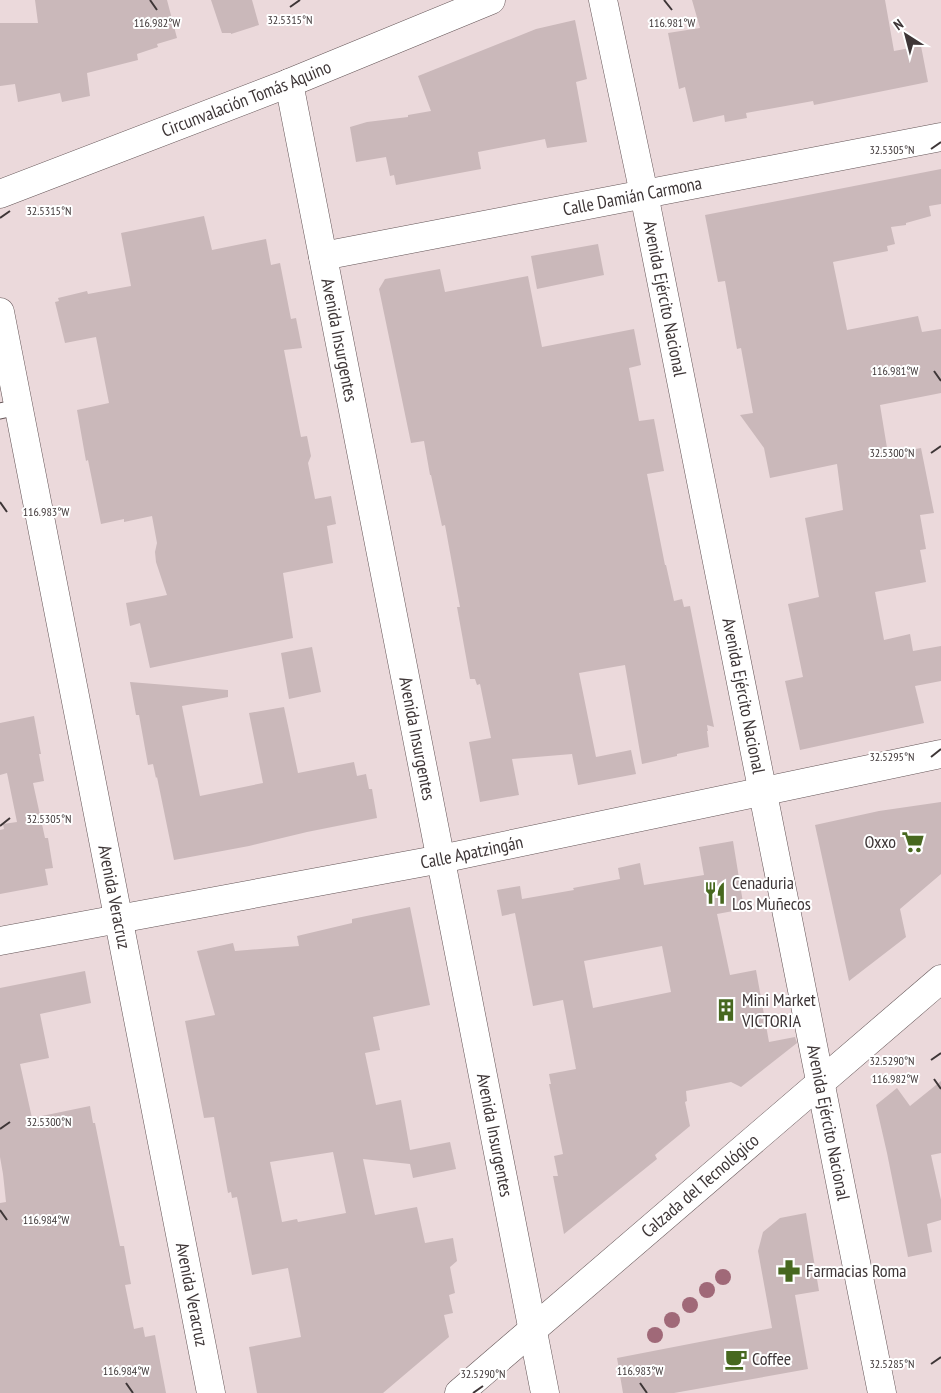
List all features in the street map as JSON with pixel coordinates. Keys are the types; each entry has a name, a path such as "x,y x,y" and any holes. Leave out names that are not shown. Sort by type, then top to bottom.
{"street":[{"name":"Circunvalación Tomás Aquino","path":"0,194 289,83 491,0"},
{"name":"Avenida Ejército Nacional","path":"603,0 644,194 882,1393"},
{"name":"Avenida Insurgentes","path":"289,83 545,1393"},
{"name":"Calle Damián Carmona","path":"323,256 941,137"},
{"name":"Avenida Veracruz","path":"0,312 9,409 120,919 212,1393"},
{"name":"Calle Apatzingán","path":"0,942 440,859 941,754"},
{"name":"Calzada del Tecnológico","path":"460,1393 941,979"}],"building":[{"path":"35,0 167,0 177,38 157,44 158,47 137,54 138,60 87,73 90,96 62,102 60,93 18,102 15,84 0,86 0,23 38,23"},
{"path":"211,0 252,0 259,25 231,34 222,33"},
{"path":"692,0 885,0 894,51 921,46 928,82 814,105 813,101 746,113 747,118 725,122 724,115 693,122 685,87 679,89 668,33 700,28"},
{"path":"575,20 587,79 576,82 587,142 547,148 545,139 478,152 481,169 396,185 394,175 390,176 386,157 356,162 350,127 367,122 408,117 408,115 431,111 418,76 536,29"},
{"path":"941,169 941,204 929,206 931,216 906,223 906,225 891,227 895,244 887,246 888,251 833,262 847,330 918,316 922,332 941,329 941,393 880,405 888,454 921,448 934,513 920,515 926,549 920,550 926,582 875,592 884,640 910,634 913,651 941,646 941,681 915,686 924,723 800,750 785,681 803,677 788,604 819,597 805,518 843,510 837,464 770,478 764,448 740,415 753,413 741,348 737,349 725,281 718,282 705,215"},
{"path":"204,216 212,250 266,239 271,265 280,263 291,319 296,318 302,348 284,350 301,437 307,436 311,456 308,463 315,499 331,496 336,524 327,526 333,563 283,573 293,638 150,668 140,623 130,626 126,603 167,595 156,562 155,552 157,543 152,516 124,522 124,519 101,524 88,460 86,461 77,410 109,403 96,337 65,343 55,302 59,301 58,298 87,291 88,294 131,286 121,233"},
{"path":"598,244 604,275 537,289 531,256"},
{"path":"440,269 445,292 528,276 542,347 634,329 641,365 629,368 639,421 654,419 664,471 647,474 674,601 682,599 684,607 690,606 714,727 707,725 709,747 642,764 625,665 579,673 596,757 631,750 636,774 578,785 572,754 512,759 519,795 480,802 469,742 491,738 480,684 477,685 475,679 470,679 457,607 460,607 445,525 442,526 424,441 411,443 379,289 385,279"},
{"path":"312,647 321,692 289,699 281,653"},
{"path":"130,682 228,690 228,697 182,706 200,796 263,783 249,713 284,707 298,773 354,762 357,776 366,774 369,789 372,789 377,818 174,860 157,777 153,764 148,765 139,715 136,715"},
{"path":"34,716 44,781 33,783 45,838 48,838 53,868 45,869 48,885 0,894 0,830 4,829 3,824 17,822 7,773 0,775 0,723"},
{"path":"941,802 941,874 900,909 906,937 849,981 815,825 879,811"},
{"path":"733,841 744,909 717,914 730,975 756,970 769,1042 795,1037 797,1043 741,1087 731,1082 686,1091 687,1101 685,1102 690,1126 655,1155 657,1159 564,1234 553,1176 558,1176 554,1156 563,1154 549,1084 551,1084 549,1074 576,1069 563,1000 533,1006 515,913 502,916 497,890 520,886 522,899 574,890 573,888 620,879 618,868 640,863 644,885 704,875 699,847","holes":["662,946 671,992 593,1008 584,961"]},
{"path":"410,907 430,1005 373,1017 380,1050 365,1053 376,1105 401,1100 410,1150 450,1142 456,1169 413,1178 410,1164 363,1159 375,1215 417,1207 425,1243 453,1238 457,1261 450,1267 455,1293 449,1295 453,1313 444,1315 449,1337 383,1393 257,1393 249,1347 301,1337 288,1268 252,1275 237,1197 232,1198 231,1192 228,1193 214,1117 204,1118 185,1021 215,1015 197,951 233,943 235,951 299,946 297,936 352,923 352,919","holes":["333,1152 346,1213 298,1222 297,1219 282,1222 270,1162"]},
{"path":"85,971 91,1003 40,1014 49,1058 20,1064 32,1118 90,1106 120,1246 124,1246 131,1284 125,1285 134,1329 143,1327 145,1337 155,1335 166,1393 0,1393 0,1203 6,1202 0,1157 0,988"},
{"path":"941,1081 941,1153 931,1155 941,1200 941,1220 927,1224 932,1252 908,1257 876,1105 897,1088 910,1106"},
{"path":"806,1213 819,1291 795,1295 808,1369 674,1393 623,1393 617,1358 772,1328 758,1251 763,1232 780,1218"}],"place":[{"name":"Oxxo","path":"913,842"},
{"name":"Cenaduria Los Muñecos","path":"715,893"},
{"name":"Mini Market VICTORIA","path":"726,1010"},
{"name":"Farmacias Roma","path":"789,1271"},
{"name":"Coffee","path":"736,1359"}]}
